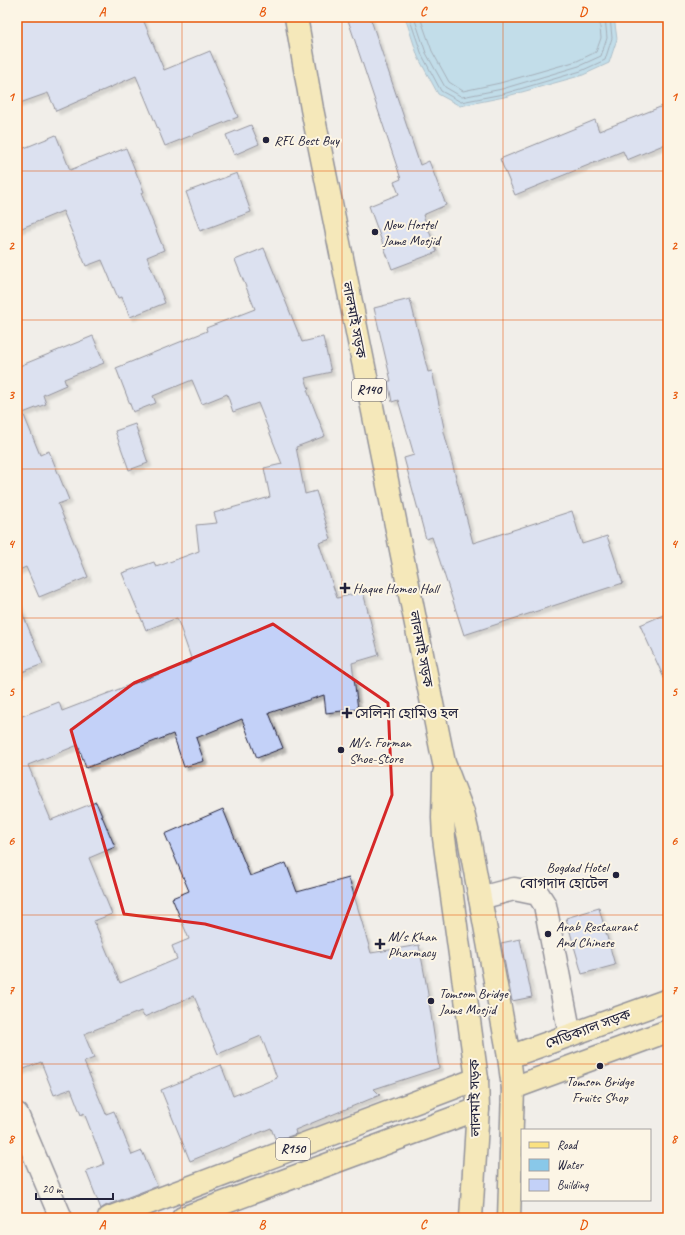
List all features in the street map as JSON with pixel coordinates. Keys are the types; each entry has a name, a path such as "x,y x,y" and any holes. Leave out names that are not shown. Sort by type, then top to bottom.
{"main road":[{"name":"লালমাই সড়ক","path":"296,17 312,109 444,763 463,813 480,898 513,1088 509,1218"},
{"name":"লালমাই সড়ক","path":"444,763 444,838 477,1079 478,1109 471,1218"},
{"name":"মেডিক্যাল সড়ক","path":"508,1057 668,1000"},
{"name":"মেডিক্যাল সড়ক","path":"513,1088 668,1031"},
{"name":"R150","path":"109,1218 477,1079"},
{"name":"R150","path":"182,1218 478,1109"}],"street":[{"path":"480,898 514,889 538,894 545,905 570,1035"},
{"path":"17,1114 60,1218"}],"highlighted area":[{"path":"273,624 388,703 392,795 331,958 205,924 124,914 71,730 134,683"}],"water":[{"path":"405,17 614,17 617,39 609,63 583,75 504,97 460,106 438,94 418,57"}],"building":[{"path":"17,17 142,17 164,70 210,51 238,117 165,146 136,76 56,111 48,93 17,104"},
{"path":"347,17 370,17 420,165 429,161 446,205 423,215 437,252 392,269 369,206 399,194 394,182 401,179"},
{"path":"668,104 668,143 627,160 623,151 515,195 500,159 595,120 599,131"},
{"path":"251,125 259,144 234,155 226,135"},
{"path":"56,135 70,170 126,148 144,192 141,193 164,250 147,257 165,303 130,317 122,297 118,298 102,260 86,266 63,211 17,230 17,151"},
{"path":"237,173 251,212 200,231 186,192"},
{"path":"264,248 302,342 323,337 331,372 305,378 309,389 307,390 325,436 296,447 305,494 316,491 331,539 319,543 337,598 363,592 379,655 352,663 358,709 326,713 324,695 269,713 283,748 257,758 242,719 196,738 204,761 184,767 173,734 86,768 78,745 28,765 51,820 96,802 115,847 89,858 112,914 94,921 120,983 177,959 172,946 189,939 172,898 189,891 165,834 223,809 250,876 286,863 297,892 349,878 371,953 419,945 439,1068 374,1089 380,1095 295,1130 296,1134 276,1141 271,1128 190,1161 161,1090 221,1065 233,1096 277,1078 261,1036 218,1054 194,996 144,1017 141,1011 84,1034 94,1058 84,1062 106,1114 114,1111 132,1155 142,1151 157,1186 105,1206 101,1209 86,1171 104,1164 84,1113 81,1115 71,1089 54,1095 41,1062 17,1072 17,718 59,702 62,711 192,661 177,618 146,630 122,573 154,562 156,567 199,551 196,525 217,523 214,513 270,497 264,468 282,464 258,403 233,412 227,394 202,404 192,380 153,396 156,403 133,412 116,368 207,331 206,328 255,309 235,260"},
{"path":"410,299 428,372 432,371 443,428 473,543 572,511 582,544 607,536 623,583 464,635 432,537 426,539 404,458 414,455 398,400 392,402 388,381 391,381 374,308"},
{"path":"93,336 104,363 64,379 66,385 43,395 46,404 23,413 40,455 49,451 69,500 58,504 88,577 39,597 26,567 17,571 17,367"},
{"path":"135,424 148,463 129,470 115,431"},
{"path":"17,602 43,664 17,674"},
{"path":"668,613 668,687 640,625"},
{"path":"599,908 615,965 582,974 566,918"},
{"path":"520,939 532,997 512,1001 501,943"}],"place":[{"name":"RFL Best Buy","path":"266,140"},
{"name":"New Hostel Jame Mosjid","path":"375,232"},
{"name":"Haque Homeo Hall","path":"345,588"},
{"name":"সেলিনা হোমিও হল","path":"347,713"},
{"name":"M/s. Forman Shoe-Store","path":"341,750"},
{"name":"Bogdad Hotel বোগদাদ হোটেল","path":"616,875"},
{"name":"Arab Restaurant And Chinese","path":"548,934"},
{"name":"M/s Khan Pharmacy","path":"380,944"},
{"name":"Tomsom Bridge Jame Mosjid","path":"431,1001"},
{"name":"Tomson Bridge Fruits Shop","path":"600,1066"}]}
